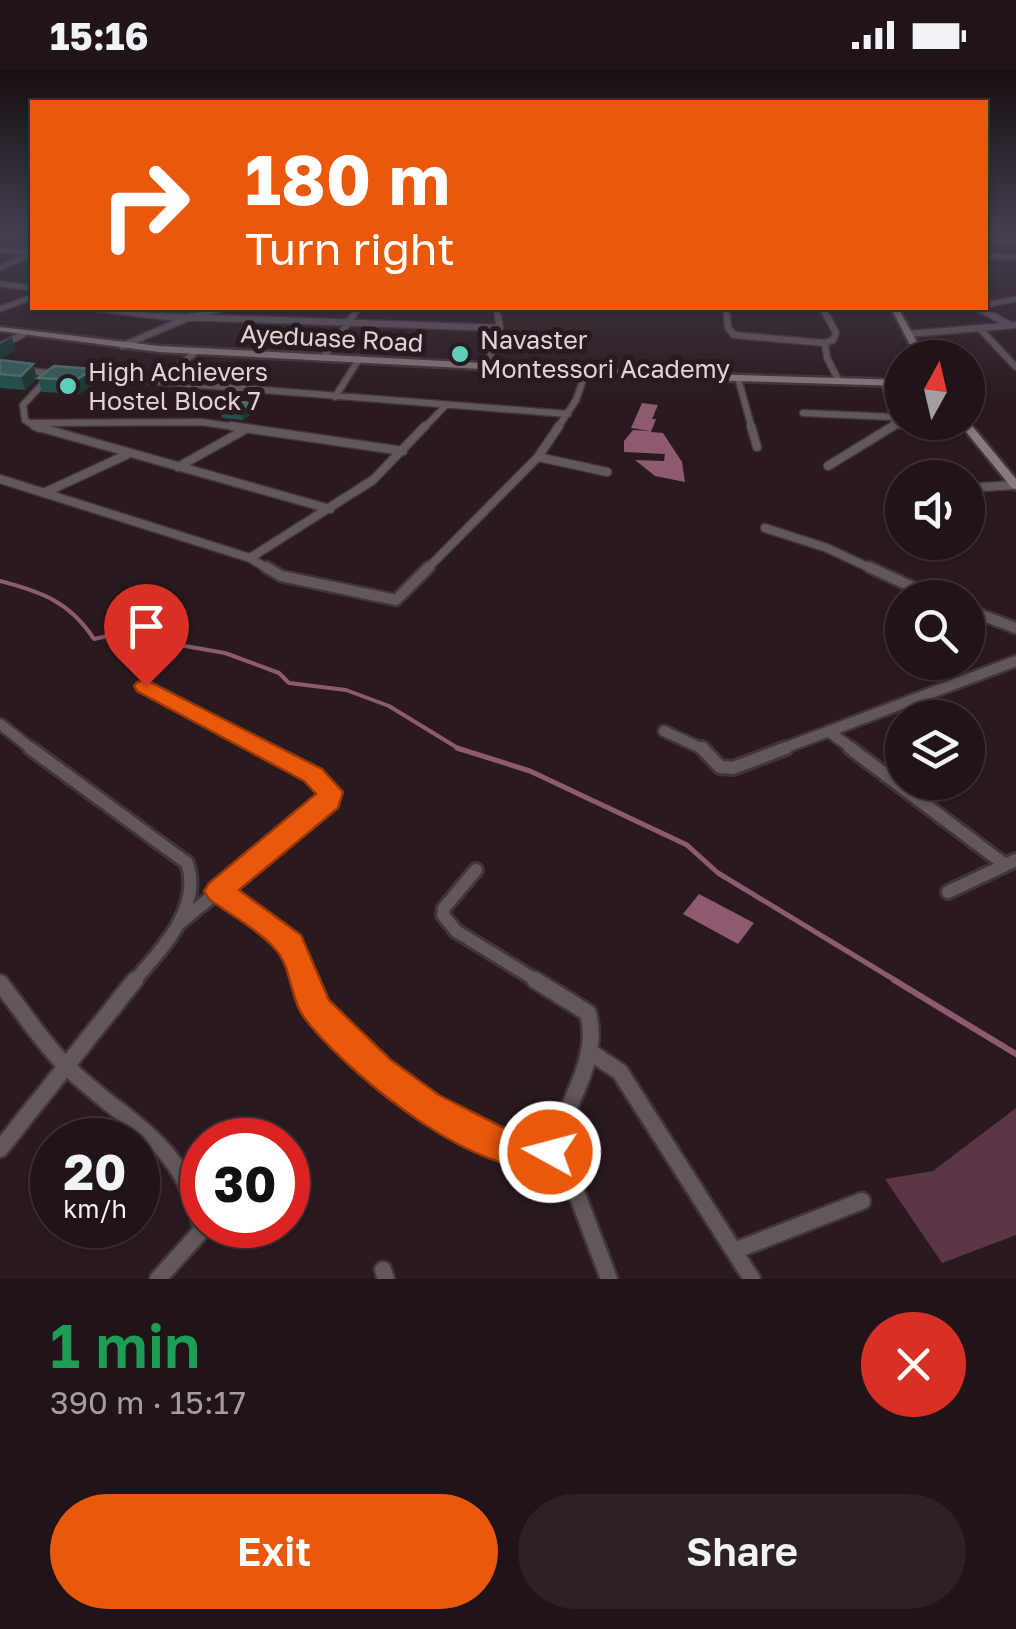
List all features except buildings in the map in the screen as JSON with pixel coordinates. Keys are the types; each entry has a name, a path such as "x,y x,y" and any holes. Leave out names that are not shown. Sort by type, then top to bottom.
{"street":[{"path":"0,309 30,298"},
{"path":"988,304 1016,298"},
{"path":"107,310 182,319 500,328"},
{"path":"122,346 182,319 217,310"},
{"path":"323,358 358,310"},
{"path":"487,366 500,328 496,310"},
{"path":"726,310 728,328 734,335 826,343 834,340 836,333 823,310"},
{"path":"897,310 913,340"},
{"path":"980,310 1014,326"},
{"path":"910,334 1014,326"},
{"name":"Ayeduase Road","path":"0,329 122,346 197,351 586,372 884,382"},
{"path":"982,331 1016,368"},
{"path":"0,346 25,333"},
{"path":"826,343 827,358 838,380"},
{"path":"158,382 197,351"},
{"path":"335,397 359,359"},
{"path":"0,368 568,414"},
{"path":"0,478 250,558 280,576 396,600 538,457 568,414 586,372"},
{"path":"28,423 23,406 33,390 54,373"},
{"path":"738,378 756,447"},
{"path":"884,382 885,386"},
{"path":"250,558 373,480 445,406"},
{"path":"803,413 885,420"},
{"path":"28,423 157,420 247,428 403,451"},
{"path":"28,423 330,509"},
{"path":"828,466 885,427"},
{"path":"177,468 247,428"},
{"path":"977,440 1015,486"},
{"path":"46,492 127,454"},
{"path":"538,457 607,472"},
{"path":"985,487 1015,486"},
{"path":"765,528 827,548 897,580"},
{"path":"985,616 1016,628"},
{"path":"664,731 704,749 726,769 832,734 1016,661"},
{"path":"146,686 313,775 330,792 328,802 176,926"},
{"path":"0,724 187,864 191,872 191,890 160,952 0,1149"},
{"path":"832,734 1010,862 948,892"},
{"path":"476,870 444,908 447,922 588,1013 593,1026 590,1052 555,1130 550,1152 578,1197 609,1279"},
{"path":"219,891 286,938 300,962 316,1009 378,1071 426,1107 506,1148 550,1152"},
{"path":"0,984 65,1065 183,1166 200,1206 202,1230 158,1279"},
{"path":"590,1052 620,1072 752,1279"},
{"path":"734,1251 862,1201"}],"shaded area":[{"path":"642,403 658,405 651,432 663,433 682,462 685,482 655,476 635,460 664,461 665,454 624,452 624,441 633,430 651,431 631,428"},
{"path":"699,894 754,923 738,944 683,914"},
{"path":"1016,1108 1016,1235 942,1263 885,1179 933,1171"}],"waterway":[{"path":"0,581 54,600 75,616 94,639 108,636 141,652 179,645 225,653 279,673 289,683 346,690 389,706 459,748"},
{"path":"459,748 530,771 687,845 718,873 898,982"},
{"path":"894,980 1016,1054"}],"place":[{"name":"Navaster Montessori Academy","path":"460,354"},
{"name":"High Achievers Hostel Block 7","path":"68,386"}],"route":[{"path":"146,686 313,775 330,792 328,802 219,891 286,938 316,1009 378,1071 426,1107 506,1148 550,1152"}]}
